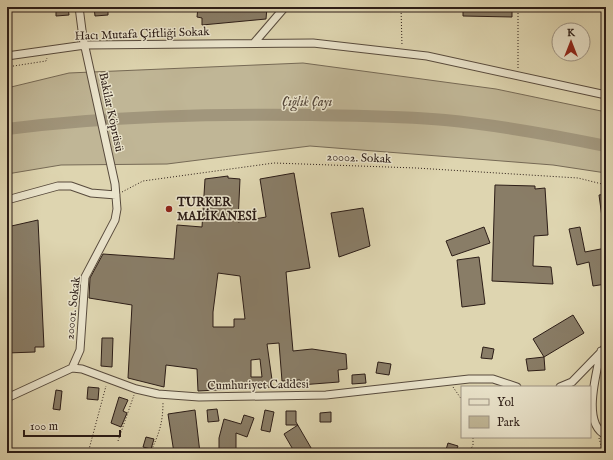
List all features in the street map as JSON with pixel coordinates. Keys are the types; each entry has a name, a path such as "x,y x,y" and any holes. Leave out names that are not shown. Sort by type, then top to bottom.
{"street":[{"name":"Bakilar Köprüsü","path":"79,7 85,45 115,184"},
{"path":"254,43 285,7"},
{"name":"Hacı Mutafa Çiftliği Sokak","path":"7,56 85,45 254,43 329,44 402,52 518,75 606,95"},
{"name":"20001. Sokak","path":"72,368 80,350 85,277 115,220 117,208 115,184"},
{"path":"7,200 58,186 71,186 91,194 116,195"},
{"path":"562,386 572,382 604,349"},
{"path":"604,349 593,398 593,419 601,432 606,435"},
{"path":"7,398 72,368"},
{"name":"Cumhuriyet Caddesi","path":"72,368 82,369 136,389 163,394 199,397 326,395 484,378 493,379 514,386"}],"path":[{"path":"401,7 402,52"},
{"path":"518,7 518,75"},
{"path":"7,67 46,61 48,56"},
{"name":"20002. Sokak","path":"116,195 143,181 274,163 416,168 578,178 606,185"},
{"path":"88,453 108,378"},
{"path":"449,382 461,399"},
{"path":"118,441 136,389"},
{"path":"150,453 160,432 163,418 163,394"},
{"path":"469,453 473,445 473,438"}],"green space":[{"path":"303,63 496,89 606,112 606,173 553,165 310,146 167,164 61,165 7,174 7,88 69,73"}],"building":[{"path":"56,7 68,7 69,15 56,16"},
{"path":"94,7 108,7 108,15 95,16"},
{"path":"198,7 267,7 266,19 202,25 202,18 197,17"},
{"path":"463,7 512,7 512,17 463,16"},
{"path":"294,173 310,268 286,272 293,351 312,349 346,354 347,369 338,370 339,382 300,385 300,380 282,381 279,343 267,344 273,387 198,391 197,369 166,365 164,387 128,378 132,305 89,298 90,278 103,254 174,259 177,225 202,227 205,179 228,176 228,178 240,179 238,222 266,217 260,179","holes":["218,273 240,276 245,319 234,319 234,327 213,327 213,312","260,359 262,377 251,377 251,360"]},
{"path":"495,185 535,186 535,189 545,188 548,235 534,236 533,266 551,267 553,284 492,281"},
{"path":"606,194 606,225 603,225 599,195"},
{"path":"363,208 370,246 339,257 331,213"},
{"path":"38,220 44,347 35,347 35,352 7,353 7,227"},
{"path":"484,227 490,243 452,256 446,241"},
{"path":"580,227 585,252 606,248 606,284 593,286 589,262 577,265 569,229"},
{"path":"479,257 485,304 462,307 457,260"},
{"path":"573,315 584,333 544,357 533,339"},
{"path":"102,338 113,338 112,367 101,366"},
{"path":"483,347 494,349 492,359 481,358"},
{"path":"544,357 545,370 528,371 526,359"},
{"path":"378,362 391,364 389,375 376,373"},
{"path":"365,374 366,383 352,384 352,375"},
{"path":"88,387 99,388 98,400 87,399"},
{"path":"56,390 62,391 60,410 53,409"},
{"path":"119,397 128,400 123,411 127,413 121,427 111,423"},
{"path":"217,409 219,421 208,422 207,410"},
{"path":"195,410 200,453 174,453 168,414"},
{"path":"265,410 274,412 270,432 261,430"},
{"path":"286,411 296,411 296,422 298,425 286,425"},
{"path":"331,412 331,422 320,422 320,413"},
{"path":"244,415 254,418 247,437 236,433 236,453 219,453 219,438 224,419 241,424"},
{"path":"298,425 314,453 295,453 284,434"},
{"path":"146,437 154,439 151,449 143,447"},
{"path":"448,443 458,446 455,453 445,453"}],"waterway":[{"name":"Çığlık Çayı","path":"7,129 83,121 159,117 274,115 378,116 465,122 546,134 606,146"}],"place":[{"name":"TURKER MALİKANESİ","path":"169,209"}]}
